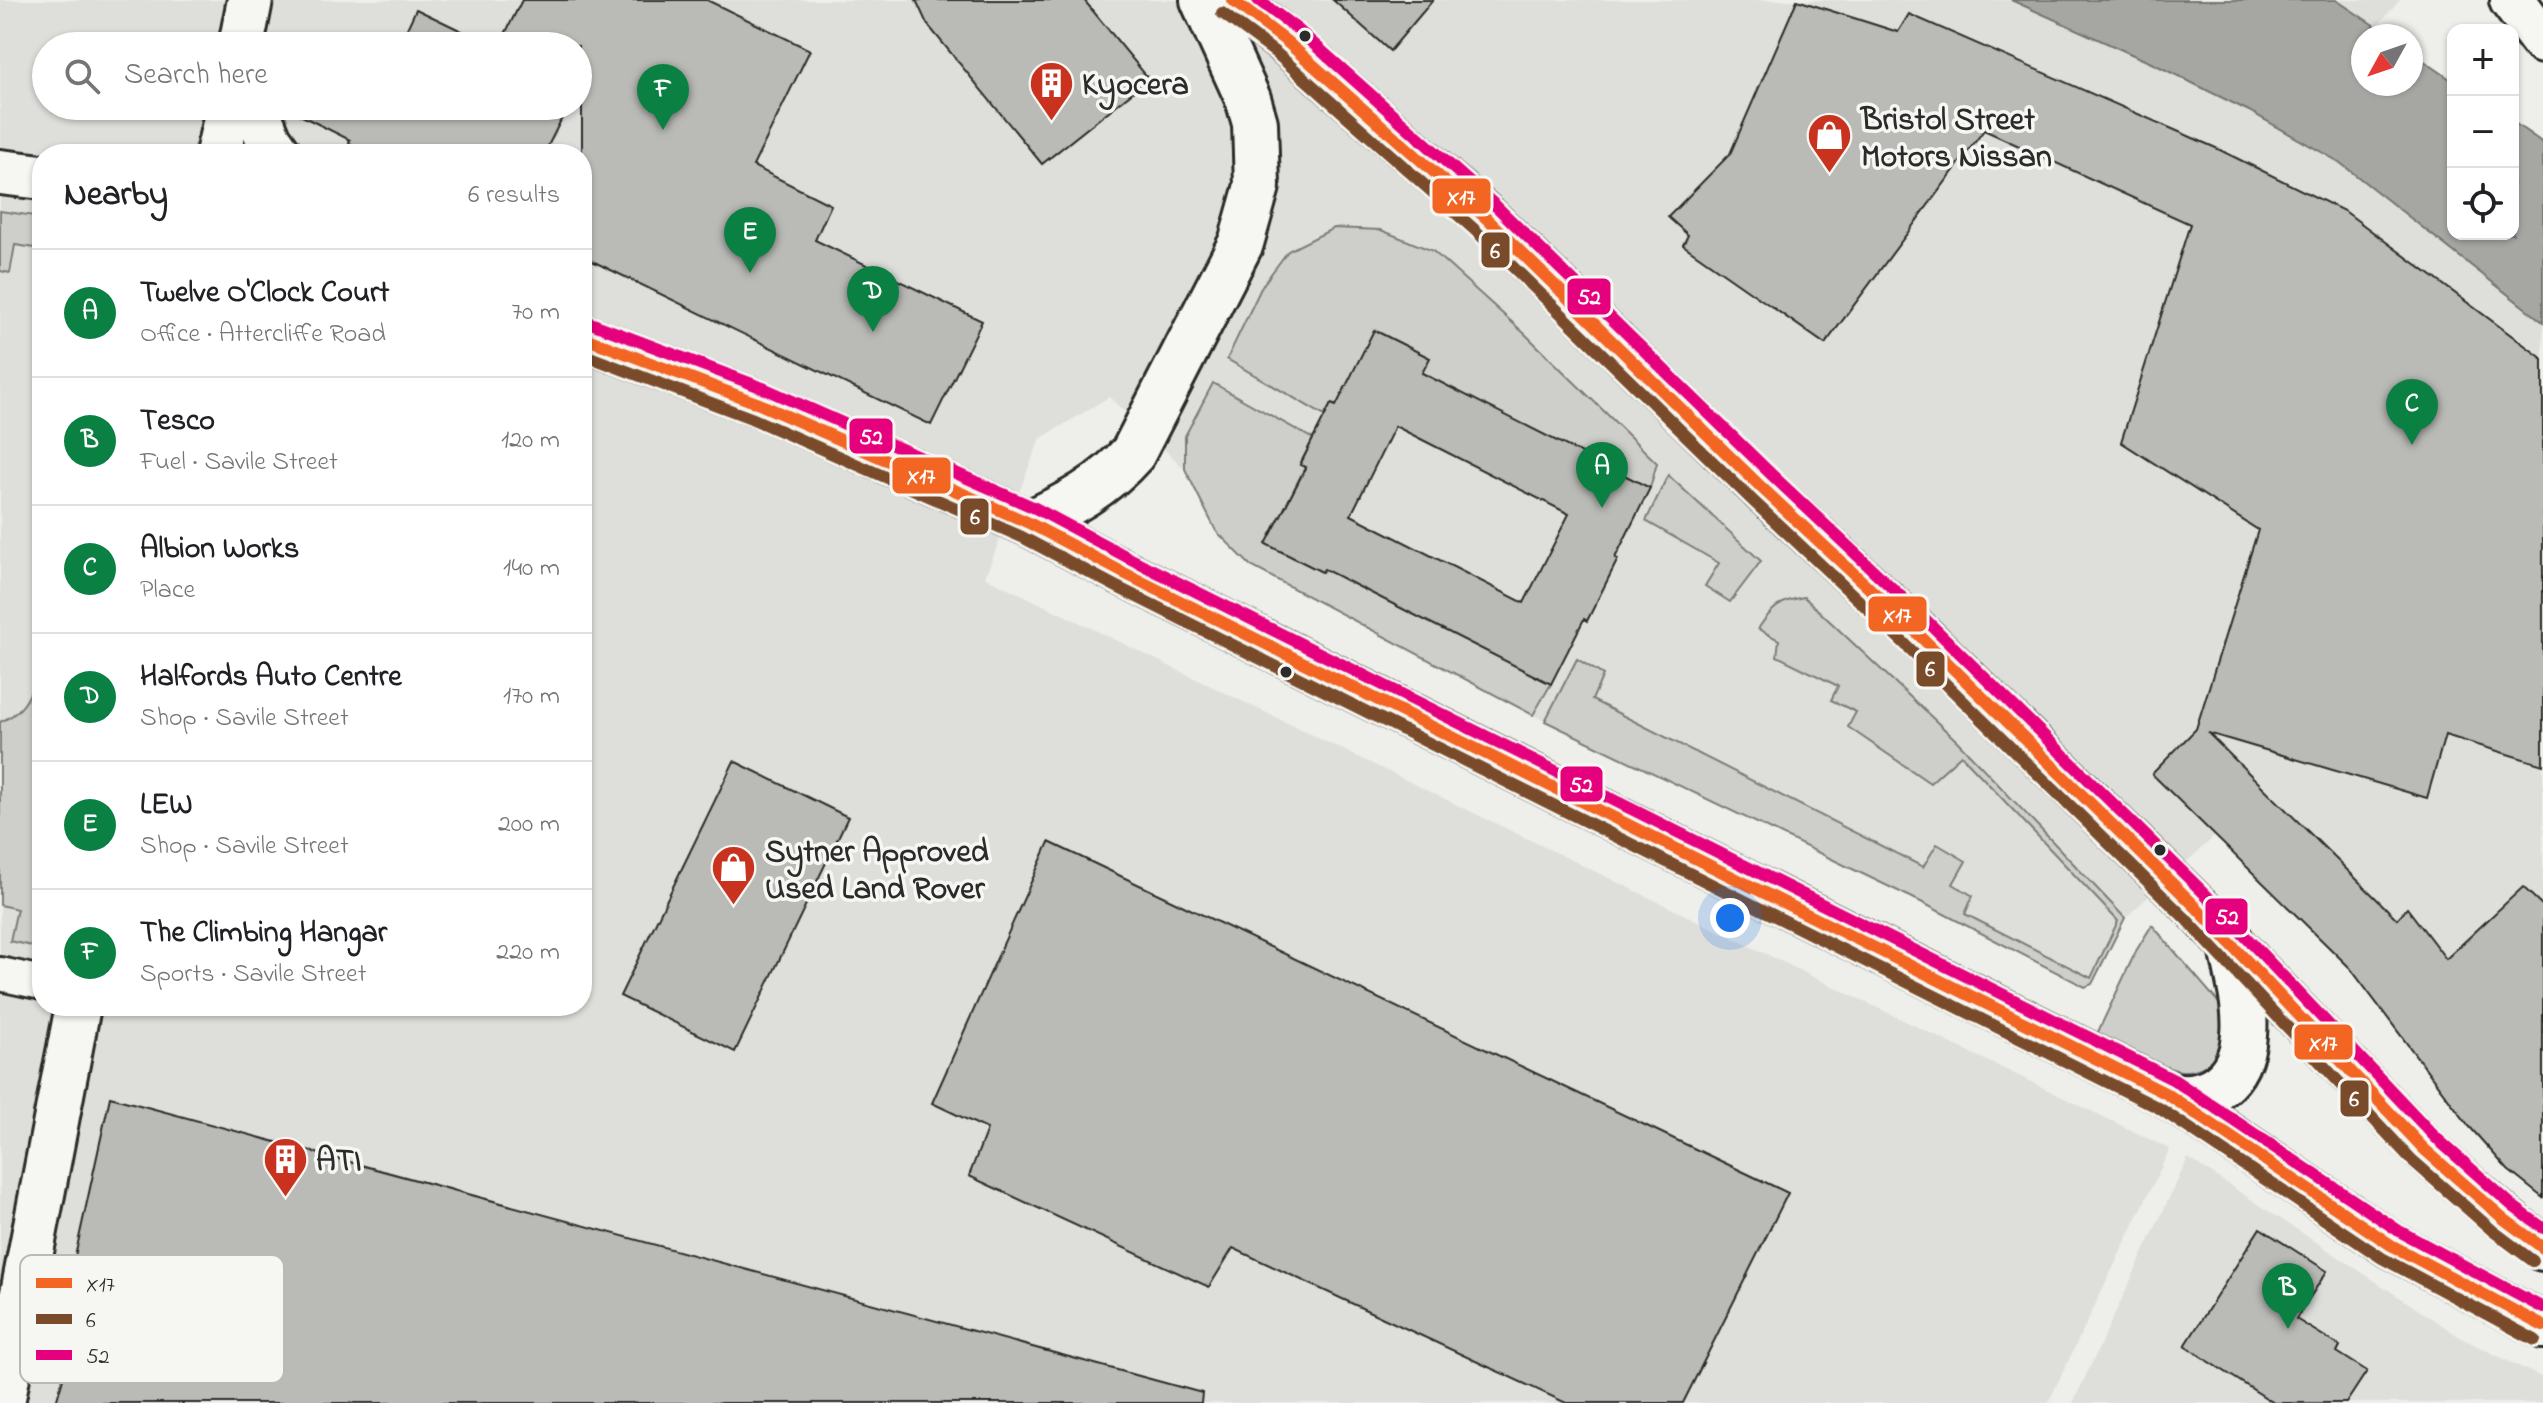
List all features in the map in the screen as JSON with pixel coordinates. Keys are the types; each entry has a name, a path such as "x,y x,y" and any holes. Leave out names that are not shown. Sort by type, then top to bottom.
{"main road":[{"path":"244,32 250,0"},
{"path":"1029,523 1095,488 1133,453 1241,243 1257,186 1255,123 1248,99 1203,0"},
{"path":"1232,0 1286,41 1486,218 1771,496 1914,630 2231,942 2424,1149 2504,1219 2543,1248"},
{"path":"220,144 226,120"},
{"path":"261,120 272,144"},
{"path":"0,172 32,176"},
{"path":"592,341 757,403 1029,523 2167,1094 2391,1245 2543,1326"},
{"path":"2167,1094 2192,1097 2214,1090 2228,1076 2242,1052 2244,1019 2231,942"},
{"path":"31,1255 76,1016"},
{"path":"2,1403 20,1310"}],"street":[{"path":"0,974 32,981"}],"shaded area":[{"path":"0,0 2011,0 2160,67 2249,111 2339,162 2543,322 2543,1198 2350,968 2215,836 2125,918 2092,984 2085,987 1923,903 1533,715 1251,566 1216,531 1185,469 1109,397 1040,439 985,577 2170,1149 2048,1403 0,1403"},
{"path":"2011,0 2336,0 2372,24 2351,24 2351,96 2423,96 2423,60 2447,77 2447,240 2519,240 2519,126 2543,143 2543,322 2339,162 2249,111"},
{"path":"2336,0 2400,0 2379,24 2374,24"},
{"path":"0,211 32,216 32,248 15,245 10,273 0,271"},
{"path":"1334,228 1381,230 1433,251 1525,334 1657,463 1650,488 1331,404 1325,416 1227,359 1262,286 1288,251"},
{"path":"1213,383 1313,439 1300,464 1305,467 1267,544 1322,572 1325,566 1343,579 1551,684 1533,715 1251,566 1216,531 1185,469 1185,436"},
{"path":"1668,475 1761,561 1730,602 1705,586 1719,563 1646,521"},
{"path":"1804,597 1957,741 2125,918 2092,984 2085,987 1923,903 1545,721 1577,659 1603,675 1592,700 1923,867 1937,844 1966,861 1953,884 1973,896 1965,914 2091,978 2118,921 1961,755 1930,783 1848,727 1856,712 1831,700 1838,686 1777,656 1779,640 1758,629 1777,607"},
{"path":"32,688 32,946 10,941 17,909 0,905 0,722 18,710"},
{"path":"2152,925 2225,1010 2223,1047 2206,1065 2194,1070 2182,1071 2164,1066 2097,1034 2136,951"},
{"path":"2188,1158 2463,1339 2543,1378 2543,1403 2073,1403"}],"building":[{"path":"522,0 707,0 810,50 753,166 831,205 815,240 982,321 931,425 592,261 592,144 582,144 582,120 592,120 592,32 506,32"},
{"name":"Kyocera","path":"916,0 1084,0 1149,79 1042,164 927,24"},
{"path":"1333,0 1433,0 1390,51"},
{"path":"1797,0 1898,32 1909,14 2216,148 2346,212 2543,359 2543,765 2445,735 2427,798 2208,733 2397,919 2407,908 2446,959 2523,887 2543,906 2543,1198 2508,1170 2469,1126 2350,968 2152,774 2196,729 2258,530 2121,442 2190,224 1984,130 1825,344 1683,245 1688,235 1668,217 1730,154"},
{"path":"416,9 464,32 405,32"},
{"path":"310,120 561,120 549,144 351,144 350,140"},
{"path":"1374,330 1430,358 1422,373 1650,488 1587,621 1584,619 1551,684 1324,569 1322,572 1266,544 1306,467 1300,465 1313,439 1331,404 1336,406","holes":["1395,426 1569,514 1524,603 1351,515"]},
{"name":"Sytner Approved Used Land Rover","path":"734,761 848,817 735,1052 620,996"},
{"path":"1049,842 1788,1193 1683,1403 1566,1403 1233,1248 1209,1287 969,1176 987,1129 932,1103"},
{"name":"ATI","path":"110,1097 1202,1393 1201,1403 56,1403 62,1383 284,1383 284,1255 75,1255"},
{"path":"2260,1228 2327,1271 2296,1319 2340,1346 2337,1352 2367,1371 2346,1403 2274,1403 2185,1346"}],"transit line":[{"name":"X17","path":"1232,0 1286,41 1486,218 2196,907 2424,1149 2504,1219 2543,1248"},
{"name":"52","path":"1258,0 1297,29 1497,207 2207,896 2435,1137 2514,1207 2543,1228"},
{"name":"6","path":"1222,13 1276,53 1475,230 2185,918 2412,1160 2493,1231 2533,1261"},
{"name":"52","path":"592,324 763,388 1035,508 1129,558 2174,1080 2399,1231 2543,1308"},
{"name":"X17","path":"592,341 757,403 1029,523 2167,1094 2391,1245 2543,1326"},
{"name":"6","path":"592,358 751,418 1022,537 2159,1108 2382,1258 2535,1340"}],"place":[{"name":"Kyocera","path":"1051,122"},
{"name":"The Climbing Hangar","path":"663,130"},
{"name":"Bristol Street Motors Nissan","path":"1830,175"},
{"name":"LEW","path":"750,273"},
{"name":"Halfords Auto Centre","path":"873,332"},
{"name":"Albion Works","path":"2412,445"},
{"name":"Twelve O'Clock Court","path":"1602,508"},
{"name":"Sytner Approved Used Land Rover","path":"734,907"},
{"name":"ATI","path":"285,1198"},
{"name":"Tesco","path":"2288,1329"}]}
